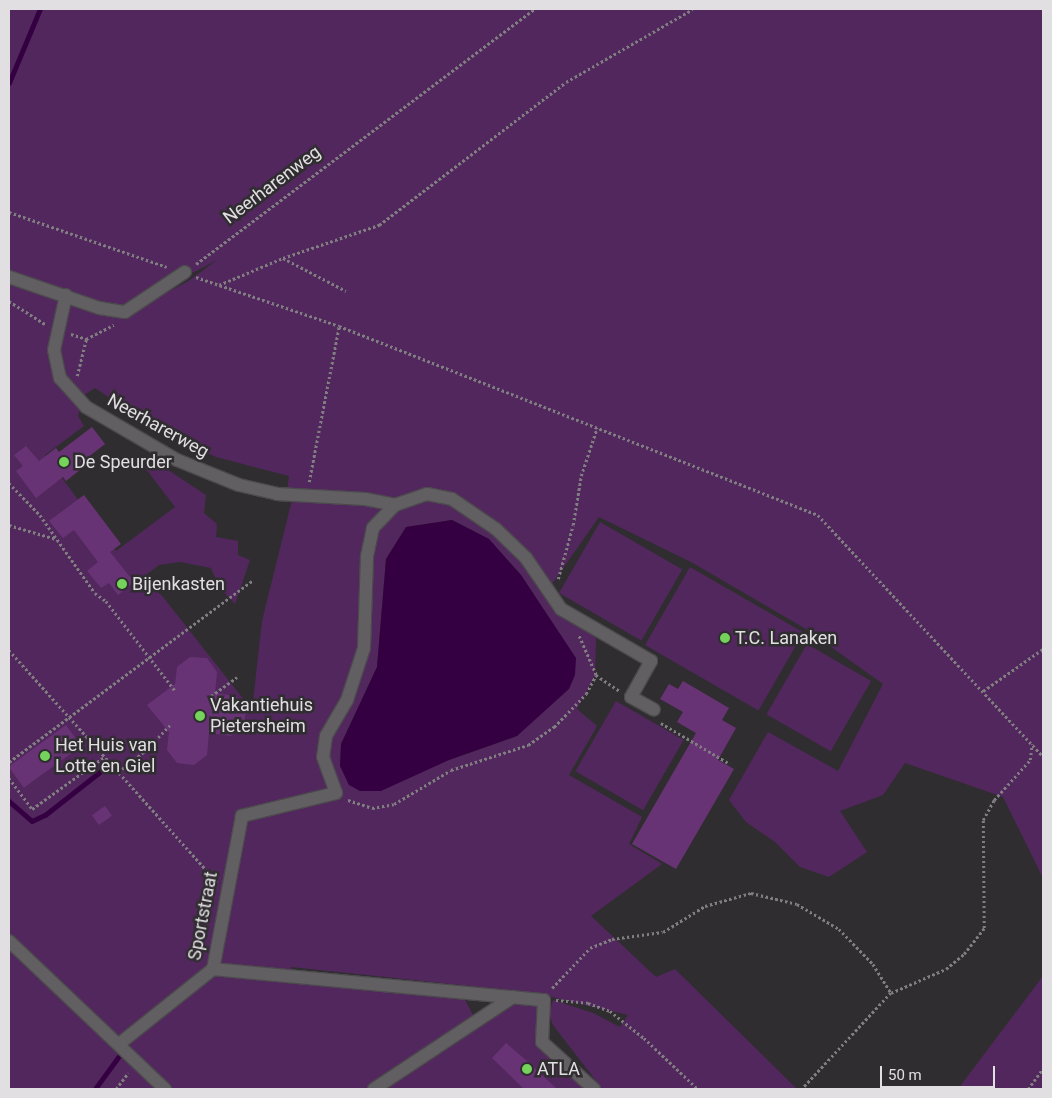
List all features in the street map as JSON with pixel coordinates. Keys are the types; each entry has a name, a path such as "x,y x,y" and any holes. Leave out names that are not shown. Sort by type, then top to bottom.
{"street":[{"path":"9,277 66,295 99,308 125,312 185,272"},
{"path":"57,329 66,295"},
{"name":"Neerharerweg","path":"57,329 54,350 60,378 86,407 177,460 239,485 302,496 365,498 395,505"},
{"path":"336,793 324,764 326,736 347,700 364,648 367,557 373,528 395,505 427,494 452,498 496,529 526,558 561,609 651,661 631,697 654,710"},
{"name":"Sportstraat","path":"119,1044 213,969 225,890 242,816 336,793"},
{"path":"9,942 165,1089"},
{"path":"213,969 544,1000 542,1042 594,1089"},
{"path":"374,1089 513,997"}],"path":[{"name":"Neerharenweg","path":"185,272 534,9"},
{"path":"219,285 283,258 379,225 566,82 693,9"},
{"path":"9,212 338,326 818,515 1043,756"},
{"path":"283,258 346,291"},
{"path":"9,301 28,316 57,329"},
{"path":"302,496 338,326"},
{"path":"73,392 86,338"},
{"path":"550,595 563,567 581,476 597,428"},
{"path":"9,483 40,515 95,593 106,600 176,692"},
{"path":"9,525 58,540"},
{"path":"9,762 252,581"},
{"path":"577,633 588,650 596,675 631,697"},
{"path":"983,691 1043,649"},
{"path":"9,650 67,717 225,890"},
{"path":"336,793 354,803 372,808 394,804 451,770 528,745 554,727 586,694 596,675"},
{"path":"211,696 237,677"},
{"path":"654,710 651,717 730,764"},
{"path":"118,772 144,752 170,725"},
{"path":"802,1089 891,993 946,969 964,954 984,928 983,820 994,800 1030,760 1032,744"},
{"path":"9,778 32,809 104,756"},
{"path":"544,1000 590,948 612,939 663,932 705,906 751,893 797,904 839,929 873,964 891,993"},
{"path":"544,1000 588,1003 610,1011 644,1038 698,1089"},
{"path":"116,1089 136,1062"},
{"path":"1028,1089 1043,1068"}],"shaded area":[{"path":"9,9 1043,9 1043,878 1003,797 905,763 883,795 840,811 867,852 829,877 800,867 775,842 746,822 729,800 768,732 838,771 883,684 806,629 691,562 599,517 545,594 596,638 595,676 577,709 597,726 569,775 642,817 629,844 662,864 591,916 656,977 675,969 797,1089 598,1089 600,1086 553,1025 549,1014 553,1000 593,1013 620,1027 628,1015 535,993 291,967 294,982 463,996 474,1017 371,1089 9,1089 9,284 125,314 187,282 217,260 124,309 9,274","holes":["95,388 155,428 216,457 289,476 287,491 292,500 262,621 252,710 163,597 143,577 159,565 180,562 211,568 219,587 235,604 250,560 238,555 238,541 216,537 217,524 204,513 206,495 159,464 136,456 175,507 116,551 45,455 84,426 78,416 84,395","452,520 489,539 521,575 576,659 517,736 449,760 349,785 340,766 341,744 377,667 386,559 406,527"]},
{"path":"452,520 489,539 521,575 576,658 575,675 569,689 517,736 449,760 381,791 360,791 349,785 340,766 341,744 377,667 386,559 406,527"},
{"path":"600,522 682,570 641,641 559,593"},
{"name":"T.C. Lanaken","path":"690,567 803,632 758,710 645,645"},
{"path":"807,644 871,681 831,751 766,714"},
{"path":"616,701 684,740 643,810 576,771"},
{"path":"1043,976 1043,1089 958,1089"},
{"path":"532,1003 539,1010 535,1041 584,1089 382,1089 510,1004"}],"building":[{"name":"De Speurder","path":"92,427 105,444 78,465 81,469 66,481 63,477 36,498 16,471 23,466 14,455 26,446 39,461 56,448 59,452"},
{"path":"84,495 121,544 110,552 134,582 118,595 109,583 101,588 87,571 98,562 74,530 63,538 49,521"},
{"name":"Vakantiehuis Pietersheim","path":"190,657 207,658 217,672 215,693 236,696 246,709 244,726 231,736 209,733 207,755 194,765 177,763 167,750 169,732 147,705 175,684 177,667"},
{"path":"683,681 729,708 722,720 736,728 718,760 734,769 676,869 632,844 696,733 677,722 683,712 660,699 669,684 678,689"},
{"name":"Het Huis van Lotte en Giel","path":"66,725 81,746 24,788 9,766"},
{"path":"105,806 112,816 99,825 92,815"},
{"name":"ATLA","path":"506,1043 557,1089 524,1089 492,1058"}],"waterway":[{"path":"9,83 40,9"},
{"path":"9,801 32,821 45,815 105,768"},
{"path":"95,1089 118,1057"}],"place":[{"name":"De Speurder","path":"64,462"},
{"name":"Bijenkasten","path":"122,584"},
{"name":"T.C. Lanaken","path":"725,638"},
{"name":"Vakantiehuis Pietersheim","path":"200,716"},
{"name":"Het Huis van Lotte en Giel","path":"45,756"},
{"name":"ATLA","path":"527,1069"}]}
